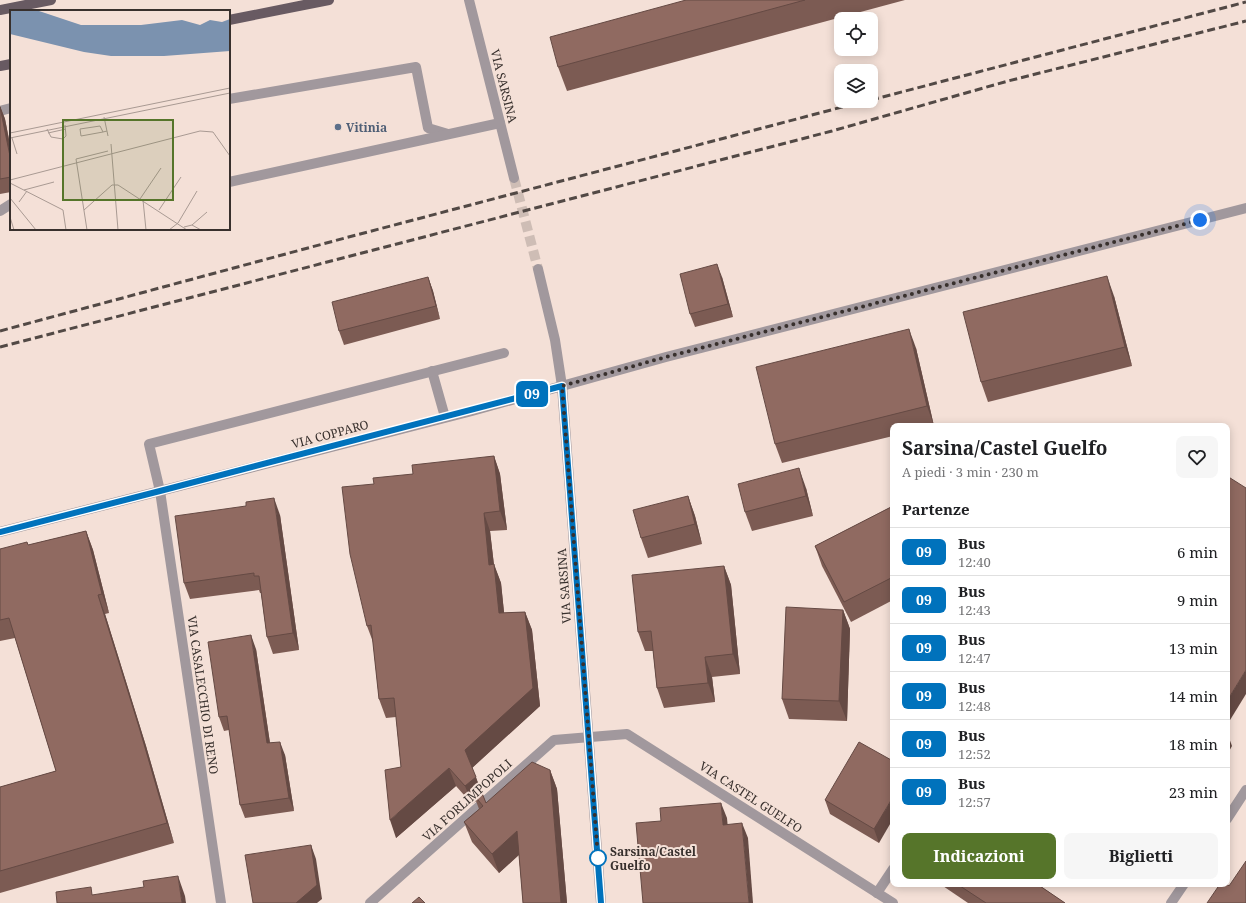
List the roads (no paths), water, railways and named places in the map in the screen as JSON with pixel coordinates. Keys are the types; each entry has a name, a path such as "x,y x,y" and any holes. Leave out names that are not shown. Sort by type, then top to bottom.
{"main road":[{"path":"0,10 50,0"},
{"path":"230,20 329,0"},
{"path":"0,66 10,64"}],"street":[{"name":"VIA SARSINA","path":"469,0 514,178"},
{"path":"230,99 416,67 428,128 450,135"},
{"path":"0,110 10,108"},
{"path":"230,182 450,135 500,122"},
{"path":"0,211 10,205"},
{"name":"VIA COPPARO","path":"0,532 445,417 666,357 1246,208"},
{"name":"VIA SARSINA","path":"538,269 555,340 562,386 601,903"},
{"path":"445,417 432,371 504,353"},
{"name":"VIA CASALECCHIO DI RENO","path":"221,903 160,491 149,444 432,371"},
{"name":"VIA CASTEL GUELFO","path":"589,736 627,734 893,903"},
{"name":"VIA FORLIMPOPOLI","path":"370,903 554,740 589,736"},
{"path":"1230,814 1246,790"},
{"path":"877,893 890,874"},
{"path":"1171,903 1182,887"}],"tunnel":[{"path":"514,178 538,269"}],"railway":[{"path":"878,98 1246,2"},
{"path":"0,347 832,131 1008,81 1246,21"},
{"path":"0,331 838,108"}],"place":[{"name":"Vitinia","path":"338,127"},
{"name":"Sarsina/Castel Guelfo","path":"598,858"}]}
